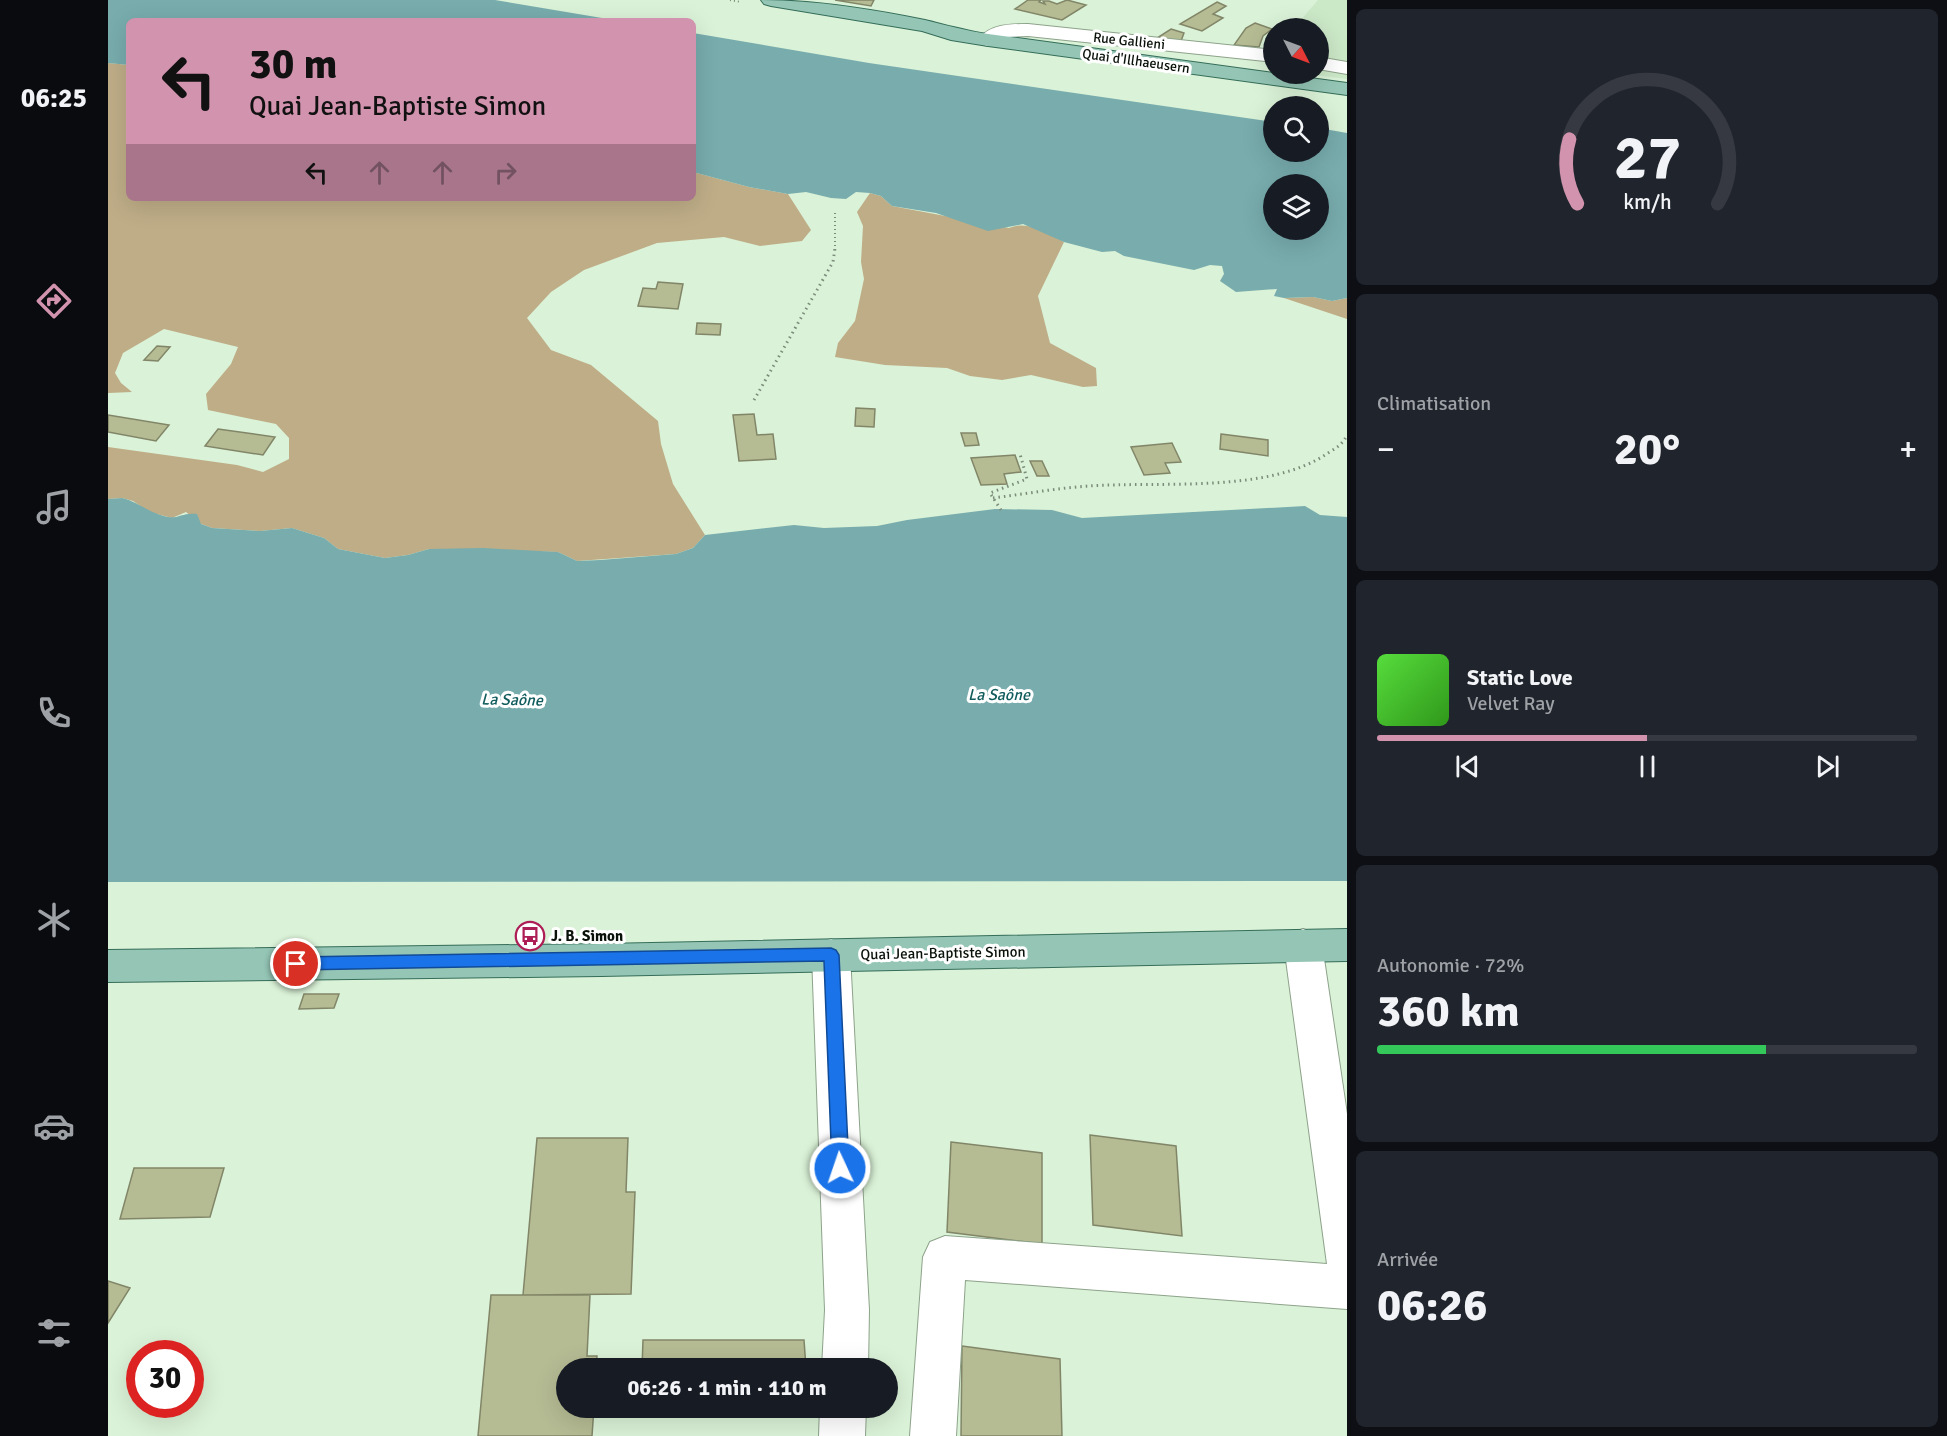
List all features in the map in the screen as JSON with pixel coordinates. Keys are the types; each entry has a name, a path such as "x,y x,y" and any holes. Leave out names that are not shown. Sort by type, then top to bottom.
{"main road":[{"name":"Quai d'Illhaeusern","path":"771,0 926,26 951,34 991,36 1263,69"},
{"name":"Quai d'Illhaeusern","path":"991,36 1225,74 1347,88"},
{"path":"1329,78 1347,80"},
{"name":"Quai Jean-Baptiste Simon","path":"108,966 613,960 1347,945"}],"street":[{"name":"Rue Gallieni","path":"991,36 1005,30 1028,30 1263,55"},
{"path":"1329,65 1347,68"},
{"path":"1303,945 1347,1258"},
{"path":"831,955 847,1310 845,1358"},
{"path":"933,1436 945,1257 1347,1287"},
{"path":"842,1436 843,1418"}],"path":[{"path":"754,400 833,262 837,245 834,212"},
{"path":"993,498 1089,486 1194,484 1262,477 1311,465 1344,442 1347,435"},
{"path":"1001,510 990,493 1000,487 1027,479 1020,454"}],"shaded area":[{"path":"1318,0 1347,0 1347,79 1329,77 1329,18 1303,18"},
{"path":"108,63 126,65 126,201 696,201 696,173 749,187 788,194 811,230 802,241 760,246 724,237 657,243 584,270 551,292 527,318 551,350 591,365 658,421 661,444 673,484 705,535 693,548 676,554 577,561 558,552 429,549 385,558 338,549 324,538 292,528 260,531 212,528 201,524 186,512 172,518 149,512 133,501 122,498 108,499 108,447 237,465 263,472 289,459 289,438 276,424 208,410 206,394 231,364 238,347 164,329 123,353 115,373 121,383 132,392 108,393"},
{"path":"870,193 881,196 892,206 1009,228 1030,227 1064,242 1038,296 1050,343 1096,368 1097,386 1083,387 1031,375 1002,380 970,376 947,368 885,365 835,357 838,343 855,321 864,279 861,262 863,226 857,212"},
{"path":"1313,297 1332,301 1347,298 1347,319 1284,298"}],"water":[{"path":"108,0 495,0 602,18 126,18 126,65 108,63"},
{"path":"696,34 869,63 1263,121 1263,162 1329,162 1329,130 1347,133 1347,298 1332,301 1313,297 1284,298 1274,296 1277,289 1236,292 1220,281 1224,274 1222,266 1210,265 1194,270 1124,256 1115,251 1102,252 1064,242 1023,224 988,231 936,213 892,206 881,196 870,193 856,192 846,199 806,192 788,194 749,187 696,173"},
{"name":"La Saône","path":"122,498 168,517 197,514 201,524 212,528 260,531 292,528 324,538 338,549 385,558 429,549 483,548 558,552 577,561 676,554 693,548 705,535 794,525 824,528 877,526 995,509 1052,510 1082,518 1305,506 1320,515 1347,517 1347,881 108,882 108,499"}],"building":[{"path":"835,0 874,0 871,6"},
{"path":"1028,0 1041,0 1039,2 1045,4 1043,1 1049,1 1057,4 1067,0 1086,5 1062,20 1015,9"},
{"path":"1217,2 1226,6 1213,14 1223,18 1202,31 1180,24"},
{"path":"1255,23 1263,26 1263,36 1259,47 1234,45 1246,28"},
{"path":"1171,29 1184,33 1181,41 1157,38"},
{"path":"658,282 683,284 678,309 638,306 643,288 656,289"},
{"path":"697,323 721,324 720,335 696,334"},
{"path":"157,346 170,347 158,361 144,360"},
{"path":"856,408 875,409 874,427 855,426"},
{"path":"754,414 757,435 773,434 776,459 739,461 733,415"},
{"path":"108,415 169,425 156,441 108,432"},
{"path":"218,429 275,437 263,455 205,446"},
{"path":"961,433 976,433 979,445 965,446"},
{"path":"1221,434 1268,440 1268,456 1220,449"},
{"path":"1172,443 1181,462 1165,463 1170,473 1144,475 1131,447"},
{"path":"1015,455 1021,472 1004,474 1007,484 981,485 971,458"},
{"path":"1030,461 1042,461 1049,476 1037,476"},
{"path":"304,994 339,994 334,1008 299,1009"},
{"path":"1090,1135 1176,1146 1182,1236 1093,1225"},
{"path":"537,1138 628,1138 626,1192 635,1192 631,1294 523,1295"},
{"path":"951,1142 1042,1153 1042,1244 947,1232"},
{"path":"134,1168 224,1168 210,1217 120,1219"},
{"path":"108,1281 130,1288 108,1323"},
{"path":"491,1295 590,1295 587,1356 597,1356 597,1358 556,1358 556,1418 593,1418 592,1436 478,1436"},
{"path":"643,1340 804,1340 805,1358 642,1358"},
{"path":"962,1346 1060,1359 1062,1436 961,1436"}],"place":[{"name":"J. B. Simon","path":"530,936"}],"route":[{"path":"296,964 831,955 840,1168"}]}
